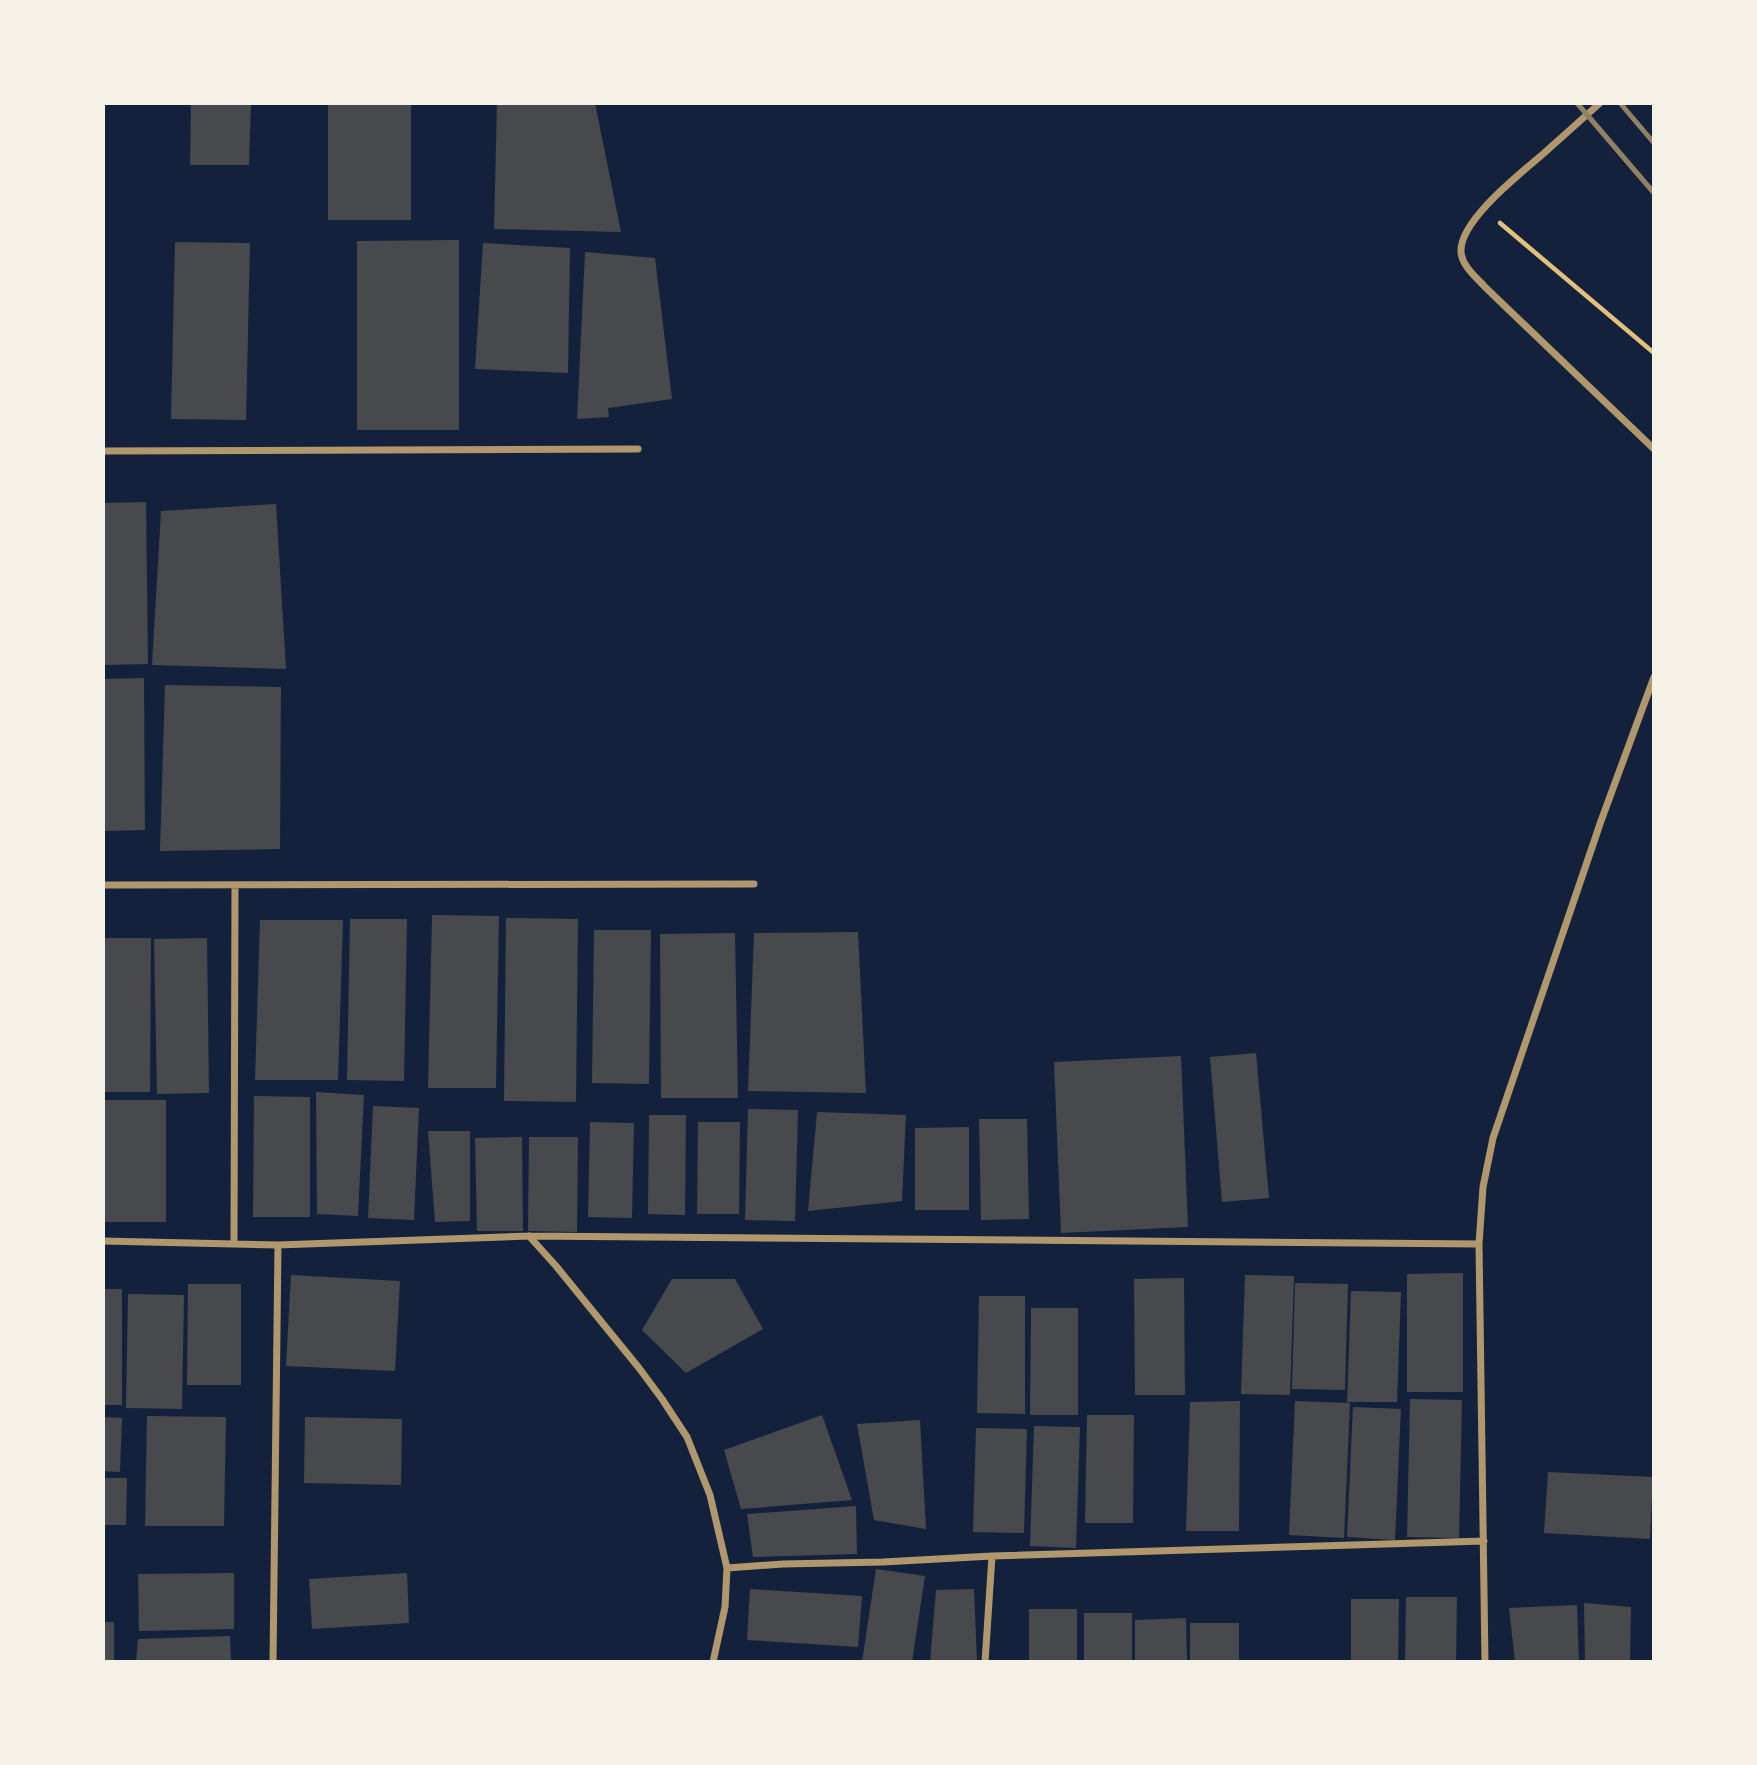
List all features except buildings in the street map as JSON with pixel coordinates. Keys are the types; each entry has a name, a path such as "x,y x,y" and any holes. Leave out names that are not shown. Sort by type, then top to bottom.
{"street":[{"path":"1600,103 1494,197 1463,237 1461,251 1465,265 1485,287 1654,449"},
{"path":"103,451 638,449"},
{"path":"1485,1662 1479,1244 1483,1187 1493,1138 1601,821 1654,677"},
{"path":"103,885 754,884"},
{"path":"234,1244 235,885"},
{"path":"103,1241 278,1245 529,1236 1479,1244"},
{"path":"529,1236 639,1368 687,1437 710,1495 727,1568 725,1607 713,1662"},
{"path":"273,1662 278,1245"},
{"path":"727,1568 992,1556 1484,1541"},
{"path":"985,1662 992,1556"}],"path":[{"path":"1483,209 1654,354"}],"railway":[{"path":"1577,103 1654,193"},
{"path":"1620,103 1654,143"}]}
